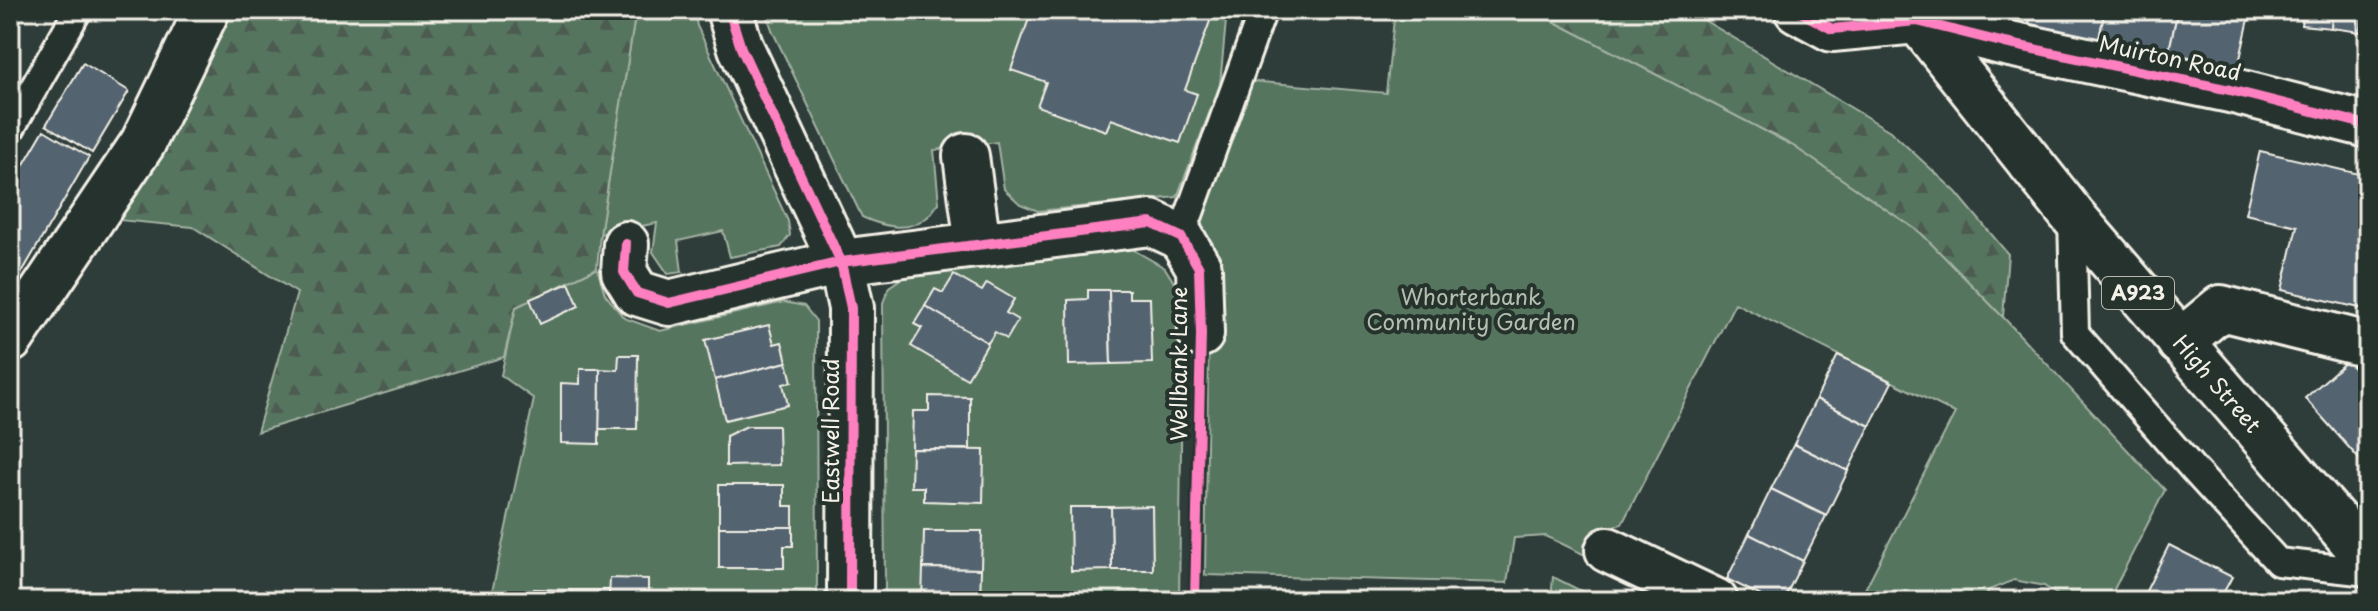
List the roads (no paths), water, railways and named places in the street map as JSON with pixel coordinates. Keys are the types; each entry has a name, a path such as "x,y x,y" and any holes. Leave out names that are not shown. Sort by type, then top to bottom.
{"street":[{"path":"10,340 143,143 207,10"},
{"path":"729,10 741,48 841,262"},
{"name":"Muirton Road","path":"1797,10 1832,29 1913,16 2005,43 2230,90 2368,125"},
{"name":"High Street","path":"1913,16 2072,215 2368,559"},
{"path":"966,156 978,245"},
{"path":"626,244 624,272 637,293 669,303 841,262 1151,223 1181,237"},
{"name":"Wellbank Lane","path":"1181,237 1199,268 1201,334"},
{"name":"Eastwell Road","path":"841,262 851,308 850,601"},
{"path":"2180,342 2221,308 2368,345"},
{"path":"1608,550 1715,601"}],"lane":[{"path":"10,130 78,10"},
{"path":"1181,237 1263,10"},
{"path":"2072,215 2075,333 2278,562 2368,572"}],"park label":[{"name":"Whorterbank Community Garden","path":"1471,310"}]}
